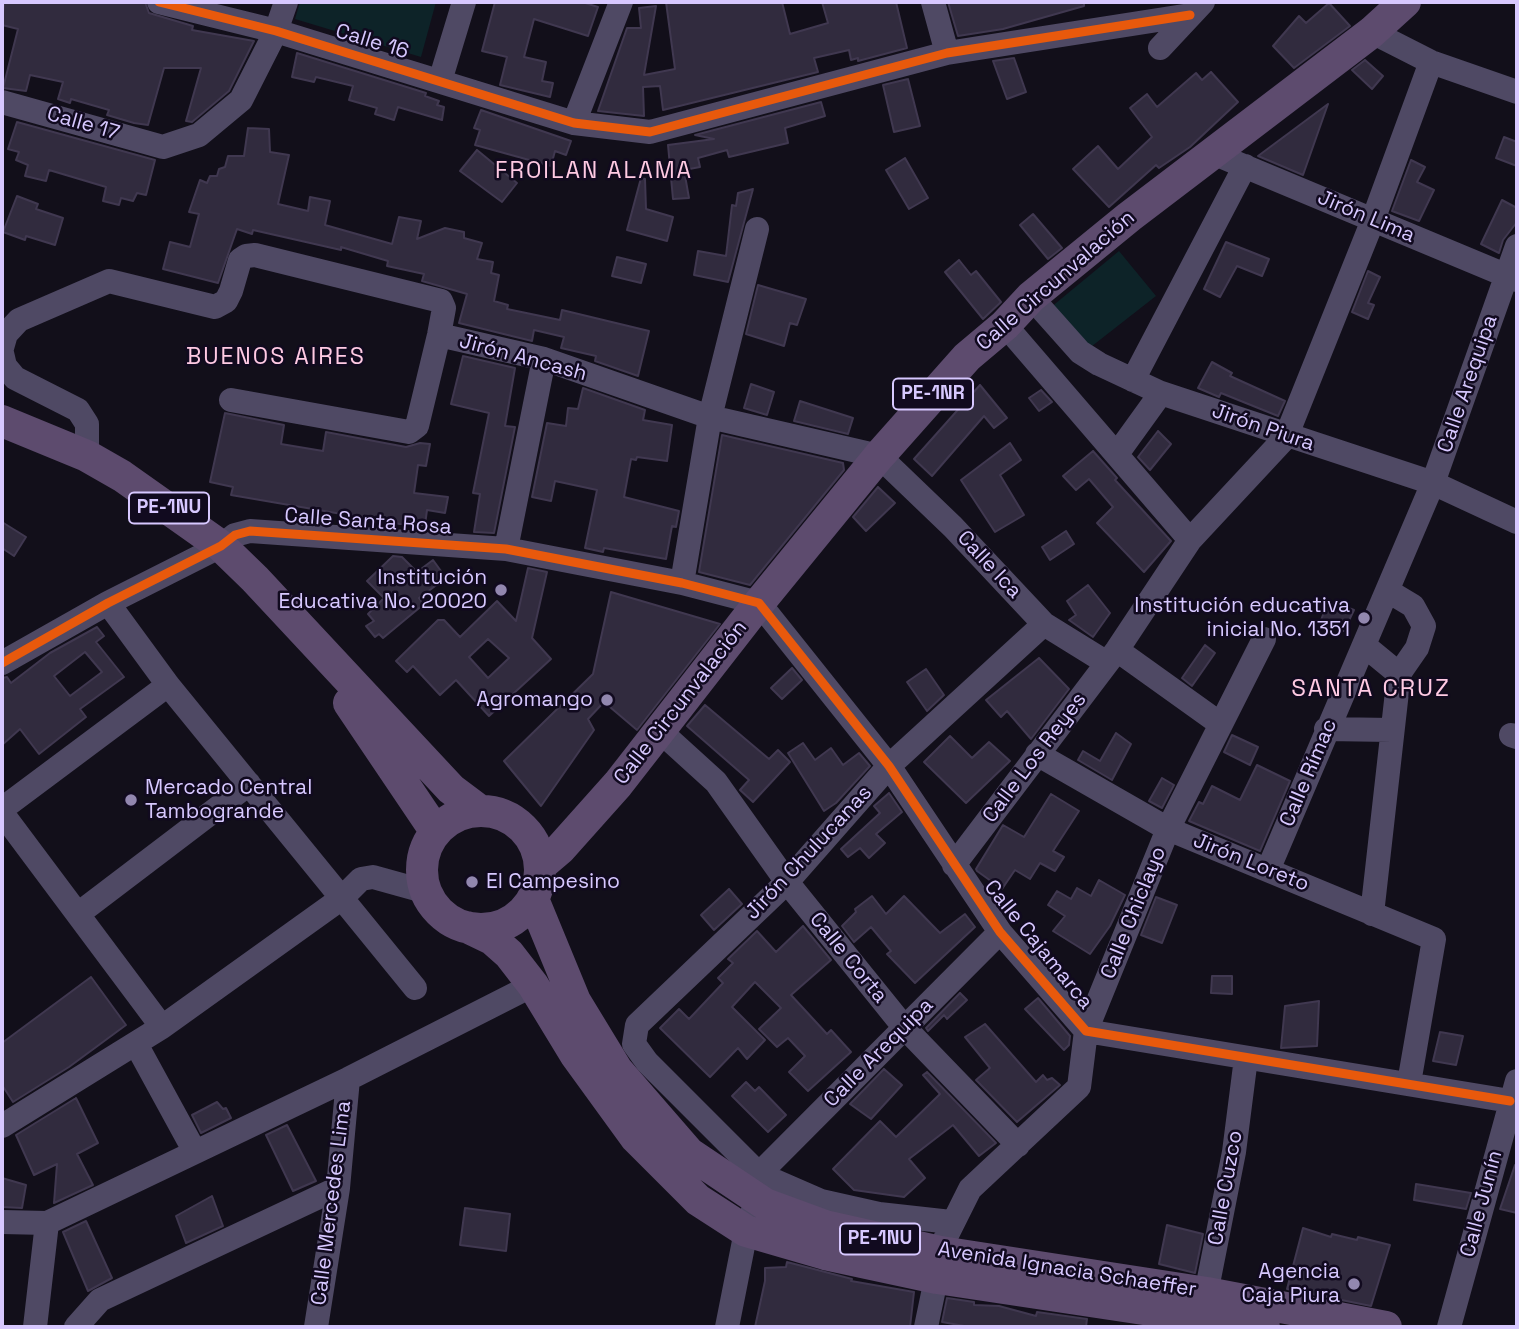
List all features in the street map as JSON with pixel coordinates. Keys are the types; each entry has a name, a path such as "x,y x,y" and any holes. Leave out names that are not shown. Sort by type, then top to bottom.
{"main road":[{"name":"Calle Circunvalación","path":"540,866 560,849 662,732 759,603 879,456 959,366 1005,325 1031,297 1129,217 1372,32 1405,2"},
{"name":"PE-1NU","path":"2,421 87,456 148,492 221,546 451,789 480,810 498,813 514,820 527,833 536,848 540,866"},
{"name":"PE-1NU","path":"307,636 436,832"},
{"path":"427,892 423,859 436,832 463,813 480,810"},
{"path":"467,927 489,929 505,924 521,914 533,899 540,866"},
{"name":"PE-1NU","path":"427,892 437,908 450,920 467,927"},
{"name":"Avenida Ignacia Schaeffer","path":"533,899 575,1001 617,1070 690,1153 764,1190 825,1226 939,1265"},
{"name":"Avenida Ignacia Schaeffer","path":"467,927 492,939 509,954 533,985 575,1054 636,1138 698,1200 746,1231 825,1254 939,1265 1202,1313 1264,1327"},
{"name":"Avenida Ignacia Schaeffer","path":"1202,1313 1386,1327"}],"street":[{"name":"Calle 16","path":"159,2 276,32 574,123 650,132 947,53 1197,8"},
{"path":"276,32 286,2"},
{"path":"440,81 464,2"},
{"path":"574,123 621,2"},
{"path":"933,2 947,53"},
{"path":"1160,48 1197,8"},
{"name":"Calle 17","path":"2,102 163,147 199,135 242,100 276,32"},
{"path":"1372,32 1431,62 1517,92"},
{"path":"1286,437 1373,220 1431,62"},
{"name":"Jirón Lima","path":"1215,154 1512,278"},
{"path":"1133,380 1245,166"},
{"path":"682,583 710,416 757,229"},
{"name":"Calle Arequipa","path":"1433,483 1512,278 1517,246"},
{"name":"Jirón Ancash","path":"2,350 6,334 19,320 109,281 215,307 226,301 231,292 240,260 255,255 441,301 443,308 439,335 544,359 710,416 879,456"},
{"name":"Jirón Piura","path":"1031,297 1080,352 1161,393 1286,437 1433,483 1517,522"},
{"path":"1005,325 1190,540"},
{"path":"231,400 409,432 417,426 439,335"},
{"path":"2,350 5,366 15,378 78,410 87,424 87,456"},
{"path":"506,549 544,359"},
{"path":"1116,454 1161,393"},
{"name":"Calle Los Reyes","path":"954,865 1112,657 1190,540 1286,437"},
{"name":"Calle Ica","path":"879,456 953,527 1044,624 1112,657 1219,723"},
{"name":"Calle Rímac","path":"1268,870 1326,729 1366,646 1433,483"},
{"name":"Calle Santa Rosa","path":"2,663 108,603 221,546 235,536 250,531 506,549 682,583 759,603"},
{"path":"1372,915 1399,674 1417,648 1424,626 1413,606 1388,591"},
{"path":"108,603 168,685 415,988"},
{"name":"Calle Cajamarca","path":"759,603 889,766 1000,932 1086,1031 1409,1083 1514,1091"},
{"name":"Jirón Chulucanas","path":"764,1190 647,1062 634,1044 637,1026 787,882 889,766 1044,624"},
{"name":"Calle Chiclayo","path":"926,1327 951,1222 970,1189 991,1166 1018,1145 1079,1087 1086,1031 1168,829 1219,723 1264,639"},
{"path":"1366,646 1399,674"},
{"path":"162,1027 2,811 168,685"},
{"path":"1326,729 1392,730"},
{"name":"Calle Corta","path":"662,732 701,765 716,782 787,882 904,1027 1018,1145"},
{"name":"Jirón Loreto","path":"1037,754 1168,829 1434,939 1409,1083"},
{"path":"78,914 249,784"},
{"path":"2,1126 162,1027 342,898 361,878 373,877 427,892"},
{"name":"Calle Arequipa","path":"764,1190 904,1027 1000,932"},
{"path":"2,1222 47,1223 348,1079 533,985"},
{"path":"136,1044 195,1152"},
{"name":"Calle Cuzco","path":"1202,1313 1234,1152 1245,1058"},
{"name":"Calle Mercedes Lima","path":"316,1327 338,1188 348,1079"},
{"name":"Calle Junín","path":"1449,1327 1514,1091"},
{"path":"76,1327 100,1300 338,1188"},
{"path":"727,1327 746,1231 764,1190 879,1214 951,1222"},
{"path":"35,1327 47,1223"}],"green space":[{"path":"300,2 436,2 421,57 295,19"},
{"path":"1119,251 1156,296 1087,350 1050,308"}],"building":[{"path":"4,2 145,2 149,13 193,26 192,30 254,41 229,91 192,122 186,121 201,68 164,68 148,125 134,123 107,115 109,110 71,99 70,103 58,99 63,82 30,75 26,91 3,88 18,29 2,25"},
{"path":"495,2 582,2 598,7 588,36 534,19 524,57 546,62 542,81 553,83 550,97 500,85 507,57 482,51"},
{"path":"666,2 782,2 790,34 828,23 822,2 896,2 907,48 858,61 858,58 851,60 849,50 814,58 818,72 663,110 660,86 643,87 644,116 598,111 627,28 641,28 639,8 656,6 644,75 675,69"},
{"path":"948,2 1084,2 1084,6 1003,29 958,36"},
{"path":"1329,3 1350,26 1294,68 1273,46 1299,16 1306,23"},
{"path":"297,53 426,93 425,96 439,101 437,105 444,107 442,120 398,107 394,120 375,114 377,108 349,100 353,86 316,77 314,82 292,77"},
{"path":"1014,58 1026,92 1007,99 993,61"},
{"path":"1365,60 1383,76 1372,89 1352,70"},
{"path":"1211,72 1238,102 1190,147 1159,168 1156,165 1109,207 1073,169 1098,146 1118,169 1152,137 1130,108 1147,94 1157,107 1196,73 1202,80"},
{"path":"908,79 920,126 894,132 883,85"},
{"path":"821,102 825,116 785,128 788,143 729,157 727,150 698,158 700,167 684,170 689,198 673,199 668,145 714,139 695,135"},
{"path":"1328,104 1303,175 1258,156"},
{"path":"481,110 571,141 566,155 555,151 551,166 475,145 480,130 474,128"},
{"path":"17,122 155,160 146,195 137,193 133,201 121,198 119,205 103,201 106,187 49,170 46,181 25,176 28,165 16,160 19,152 8,149"},
{"path":"248,128 269,129 270,152 289,155 278,204 308,211 310,197 330,201 325,225 392,244 399,217 421,221 417,239 445,228 464,232 464,238 482,243 477,259 493,262 491,273 499,275 494,301 508,305 507,309 560,320 562,310 649,331 638,376 595,361 596,356 561,348 564,337 534,330 532,341 459,323 467,294 422,281 424,274 387,266 388,261 341,247 341,250 253,230 252,234 237,229 218,283 163,269 170,242 190,247 199,214 189,212 200,180 207,183 210,176 217,176 219,169 225,167 228,156 244,156"},
{"path":"1504,137 1517,142 1517,166 1496,158"},
{"path":"477,150 517,183 502,202 460,171"},
{"path":"905,158 928,198 909,209 886,170"},
{"path":"1411,160 1425,167 1417,182 1434,190 1419,221 1392,211"},
{"path":"641,178 645,179 646,209 673,217 667,241 627,230"},
{"path":"753,189 728,282 694,275 698,251 726,256 732,205 736,206 738,193"},
{"path":"17,196 38,204 36,209 63,218 55,245 26,236 25,240 3,232"},
{"path":"1502,200 1517,208 1517,222 1503,240 1499,253 1481,244"},
{"path":"1033,214 1062,248 1048,259 1020,225"},
{"path":"1226,242 1269,259 1262,276 1237,266 1220,297 1204,289"},
{"path":"617,257 646,264 641,283 612,276"},
{"path":"959,260 971,275 976,271 1001,302 983,319 945,272"},
{"path":"1368,271 1380,277 1368,303 1374,305 1368,319 1352,312"},
{"path":"758,285 806,299 797,325 790,323 784,346 746,334"},
{"path":"463,356 515,368 505,426 515,427 494,533 474,532 480,494 473,493 489,413 451,404"},
{"path":"1212,362 1232,373 1230,376 1285,401 1278,416 1221,393 1219,397 1198,388"},
{"path":"751,384 774,392 767,415 744,408"},
{"path":"980,385 1007,418 994,428 984,416 932,476 914,459"},
{"path":"583,388 645,410 643,420 672,425 667,461 637,457 636,460 631,459 624,497 679,511 676,527 672,526 666,559 604,548 603,552 585,548 597,490 555,481 551,501 532,497 547,423 566,426 568,408 578,409"},
{"path":"1041,390 1052,402 1039,411 1029,398"},
{"path":"800,401 853,418 848,434 794,421"},
{"path":"225,413 284,425 281,444 323,451 326,432 406,447 420,443 430,444 426,466 418,465 414,493 448,497 445,513 427,510 425,525 400,524 231,495 233,487 210,482"},
{"path":"1158,431 1171,444 1150,470 1138,457"},
{"path":"722,435 843,463 844,470 750,585 699,572"},
{"path":"1010,443 1021,460 1000,475 1024,515 995,532 961,480"},
{"path":"1093,451 1117,478 1115,480 1171,541 1144,572 1097,523 1113,507 1089,479 1076,490 1063,476"},
{"path":"878,487 895,503 866,531 853,517"},
{"path":"2,522 26,537 14,556 2,548"},
{"path":"1066,531 1074,544 1050,560 1042,547"},
{"path":"393,556 402,557 417,572 433,560 446,578 419,598 424,604 383,638 379,634 375,637 366,626 374,621 368,614 384,598 367,581"},
{"path":"528,568 547,572 532,638 551,659 489,716 456,680 440,695 413,666 407,672 396,661 438,620 444,620 460,637 497,601 516,621","holes":["488,639 509,658 488,678 469,657"]},
{"path":"1088,585 1110,613 1093,637 1069,620 1076,615 1067,601"},
{"path":"611,592 720,624 637,730 604,702 588,719 594,730 541,806 504,761 593,674"},
{"path":"1336,603 1354,610 1344,631 1321,620 1326,607 1334,610"},
{"path":"97,627 104,636 96,642 124,677 80,709 86,717 39,754 20,729 2,745 2,678 7,677 11,683 50,653","holes":["85,652 102,672 70,696 54,676"]},
{"path":"1205,645 1215,653 1192,686 1182,678"},
{"path":"1039,658 1069,689 1031,739 1007,711 1001,717 986,700"},
{"path":"792,668 802,680 782,699 771,688"},
{"path":"926,669 944,695 927,711 907,682"},
{"path":"705,705 769,759 778,750 790,762 753,802 740,790 749,780 687,726"},
{"path":"1116,733 1131,744 1112,780 1078,760 1083,751 1100,761"},
{"path":"1232,735 1258,747 1250,765 1224,752"},
{"path":"950,736 972,758 989,742 1010,761 966,803 924,762"},
{"path":"803,743 815,760 831,748 843,765 859,753 870,766 836,803 824,811 788,753"},
{"path":"1257,765 1290,781 1260,851 1189,821 1199,802 1203,804 1212,786 1240,800"},
{"path":"1162,778 1174,785 1162,808 1149,801"},
{"path":"889,793 902,812 876,834 885,843 869,858 860,848 848,857 841,849 880,813 874,806"},
{"path":"1051,794 1079,811 1053,851 1064,857 1055,871 1040,863 1030,879 1015,870 1002,889 976,869 1003,825 1024,837"},
{"path":"1099,880 1125,895 1110,926 1090,954 1053,931 1065,916 1048,905 1057,891 1071,899 1077,888 1091,896"},
{"path":"729,889 742,904 714,930 701,915"},
{"path":"872,896 886,914 904,896 940,933 965,914 975,927 915,983 887,954 891,951 871,927 854,942 842,926 856,912 855,909"},
{"path":"1156,897 1177,905 1162,943 1141,935"},
{"path":"803,926 831,960 791,995 827,1034 831,1030 851,1052 808,1091 789,1072 805,1056 788,1038 777,1047 759,1029 781,1008 755,982 732,1007 765,1040 747,1059 738,1048 710,1077 660,1028 679,1009 689,1019 723,983 718,978 733,963 728,959 757,931 776,952"},
{"path":"1212,976 1232,976 1232,994 1211,993"},
{"path":"91,977 126,1025 69,1067 13,1102 2,1085 2,1043"},
{"path":"960,993 967,1000 947,1019 944,1015 928,1031 926,1028"},
{"path":"1038,998 1070,1036 1069,1045 1064,1050 1025,1009"},
{"path":"1319,1001 1317,1046 1281,1048 1285,1006"},
{"path":"985,1024 1036,1082 1043,1075 1047,1080 1052,1078 1060,1085 1017,1122 976,1080 990,1068 965,1037"},
{"path":"1440,1032 1463,1036 1456,1065 1433,1061"},
{"path":"884,1069 902,1085 871,1119 850,1104"},
{"path":"927,1072 996,1143 979,1156 953,1125 909,1159 925,1178 904,1197 854,1190 833,1169 880,1121 896,1137 940,1094 923,1075"},
{"path":"746,1082 755,1091 759,1087 786,1115 768,1132 732,1096"},
{"path":"76,1098 98,1143 77,1154 93,1185 54,1203 57,1164 34,1175 16,1135"},
{"path":"217,1102 223,1109 226,1108 231,1118 201,1133 192,1115"},
{"path":"287,1125 316,1181 293,1191 266,1135"},
{"path":"1515,1165 1517,1166 1517,1213 1500,1209"},
{"path":"2,1178 26,1185 22,1208 2,1207"},
{"path":"1416,1184 1471,1193 1466,1209 1414,1200"},
{"path":"212,1196 223,1226 186,1243 176,1216"},
{"path":"465,1208 510,1214 506,1251 460,1245"},
{"path":"86,1221 112,1278 88,1291 63,1232"},
{"path":"1167,1225 1203,1234 1195,1273 1159,1264"},
{"path":"1303,1228 1331,1237 1332,1234 1357,1240 1358,1237 1390,1245 1371,1306 1287,1289"},
{"path":"787,1262 852,1279 851,1281 914,1292 910,1327 755,1327 765,1281 765,1268 786,1267"},
{"path":"947,1298 974,1302 974,1305 999,1306 1036,1316 1037,1312 1087,1319 1086,1327 970,1327 942,1322"}],"cycle path":[{"path":"159,2 276,31 574,123 650,132 947,53 1190,15"},
{"path":"2,663 108,603 221,546 235,535 250,531 506,549 682,583 759,603 889,766 1000,932 1086,1031 1510,1101"}],"place":[{"name":"Institución Educativa No. 20020","path":"501,590"},
{"name":"Institución educativa inicial No. 1351","path":"1364,618"},
{"name":"Agromango","path":"607,700"},
{"name":"Mercado Central Tambogrande","path":"131,800"},
{"name":"El Campesino","path":"472,882"},
{"name":"Agencia Caja Piura","path":"1354,1284"}],"district":[{"name":"FROILAN ALAMA","path":"594,172"},
{"name":"BUENOS AIRES","path":"276,358"},
{"name":"SANTA CRUZ","path":"1371,689"}]}
